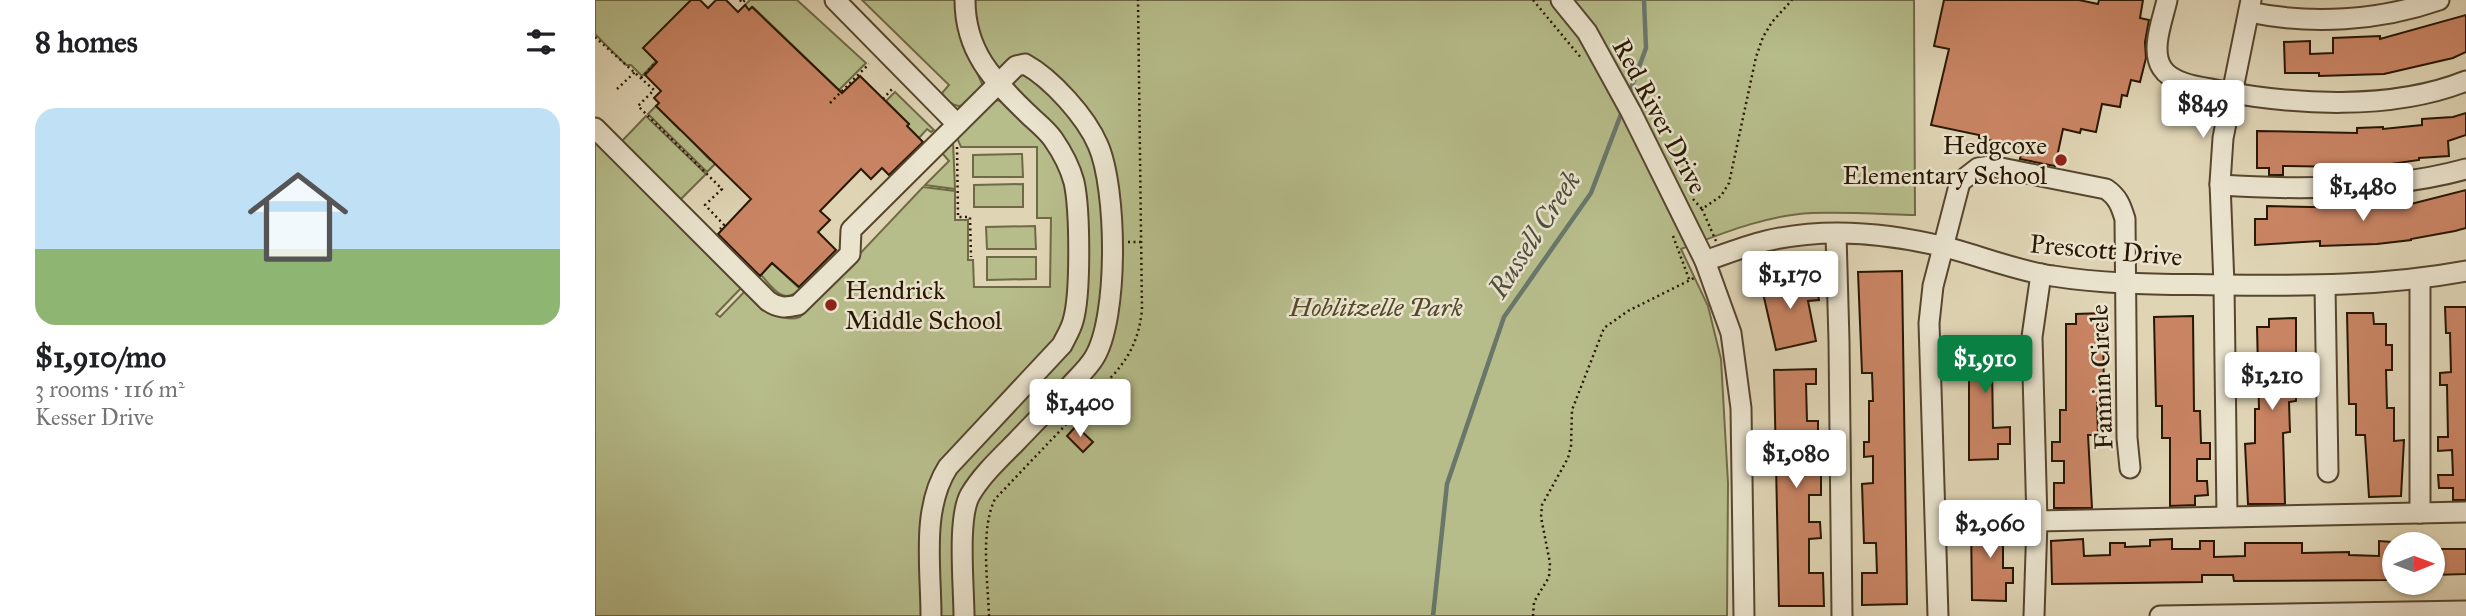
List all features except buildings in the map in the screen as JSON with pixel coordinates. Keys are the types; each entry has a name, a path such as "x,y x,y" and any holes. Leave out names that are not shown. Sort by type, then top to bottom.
{"street":[{"path":"835,0 953,127"},
{"path":"931,616 930,545 933,502 939,481 948,467 1062,345 1073,321 1077,300 1077,210 1074,182 1052,137 997,84 978,57 969,37 965,0"},
{"name":"Red River Drive","path":"1561,0 1592,41 1672,194 1701,269 1731,333 1741,408 1744,616"},
{"path":"2167,0 2158,44 2162,68 2171,76 2185,82 2282,101 2361,102 2407,96 2466,82"},
{"path":"2227,516 2220,185 2231,93 2250,6 2280,18 2328,19 2378,15 2439,0"},
{"path":"595,128 768,301 776,307 786,308 797,306 850,254 851,230 1016,66 1025,64 1036,70 1086,121 1099,147 1109,188 1110,309 1104,338 1081,374 968,497 963,518 964,616"},
{"name":"Fannin Circle","path":"1938,616 1929,323 1933,286 1960,182 1978,168 1990,166 2106,189 2120,204 2125,219 2127,438 2130,468"},
{"path":"2220,185 2303,188 2391,183 2434,178 2466,169"},
{"name":"Prescott Drive","path":"1701,269 1766,241 1812,234 1836,234 1896,237 1942,246 2041,274 2125,284 2325,286 2420,279 2466,271"},
{"path":"1836,234 1842,616"},
{"path":"1077,252 1111,251"},
{"path":"2034,616 2037,521 2032,337 2041,274"},
{"path":"2420,279 2420,513"},
{"path":"2325,286 2328,472"},
{"path":"999,415 1022,436"},
{"path":"2037,521 2466,512"},
{"path":"930,545 963,545"},
{"path":"2160,616 2421,614 2466,611"}],"path":[{"path":"740,0 742,3 745,0"},
{"path":"1533,0 1585,63"},
{"path":"1716,240 1702,209 1721,196 1730,183 1756,57 1772,22 1792,0"},
{"path":"595,37 654,90 638,106 722,189 705,205 724,225 717,233"},
{"path":"641,78 657,61"},
{"path":"830,103 869,64"},
{"path":"617,89 635,72"},
{"path":"883,99 893,88"},
{"path":"953,127 957,147 958,217 970,217 971,257"},
{"path":"1673,236 1690,280"},
{"path":"1533,616 1534,602 1549,577 1550,563 1541,517 1542,505 1568,457 1572,438 1572,410 1604,328 1628,311 1690,280 1701,269"}],"green space":[{"path":"595,0 691,0 644,48 656,61 642,76 631,65 626,65 595,34"},
{"path":"750,0 797,0 866,63 839,90 753,7 749,10 745,5"},
{"name":"Hoblitzelle Park","path":"862,0 1914,0 1915,215 1795,214 1745,226 1681,249 1708,306 1721,359 1728,483 1727,616 595,616 595,139 744,285 716,314 720,317 747,289 778,315 792,319 800,317 923,187 955,191 955,220 968,220 968,260 973,260 974,287 1050,287 1051,218 1037,218 1037,147 961,147 957,138 993,100 1003,101 975,68 983,86 964,105 954,105 948,101 942,93 949,85"},
{"path":"895,92 934,130 931,132 927,129 919,138 886,101"},
{"path":"656,106 680,130 684,128 686,135 710,160 714,158 718,161 707,172 648,114"},
{"path":"646,116 706,174 680,200 621,142"},
{"path":"953,141 955,189 925,185 949,161 942,153"},
{"path":"1022,154 1023,177 973,177 973,155"},
{"path":"1023,184 1023,207 974,207 974,185"},
{"path":"1035,226 1036,249 987,249 986,227"},
{"path":"987,257 1036,257 1036,279 987,280"},
{"path":"772,263 800,289 788,296 774,290 761,275"}],"waterway":[{"name":"Russell Creek","path":"1629,94 1646,48 1644,0"},
{"name":"Russell Creek","path":"1433,616 1447,484 1504,317 1591,193 1623,109"}],"place":[{"name":"Hedgcoxe Elementary School","path":"2061,160"},
{"name":"Hendrick Middle School","path":"831,305"}]}
